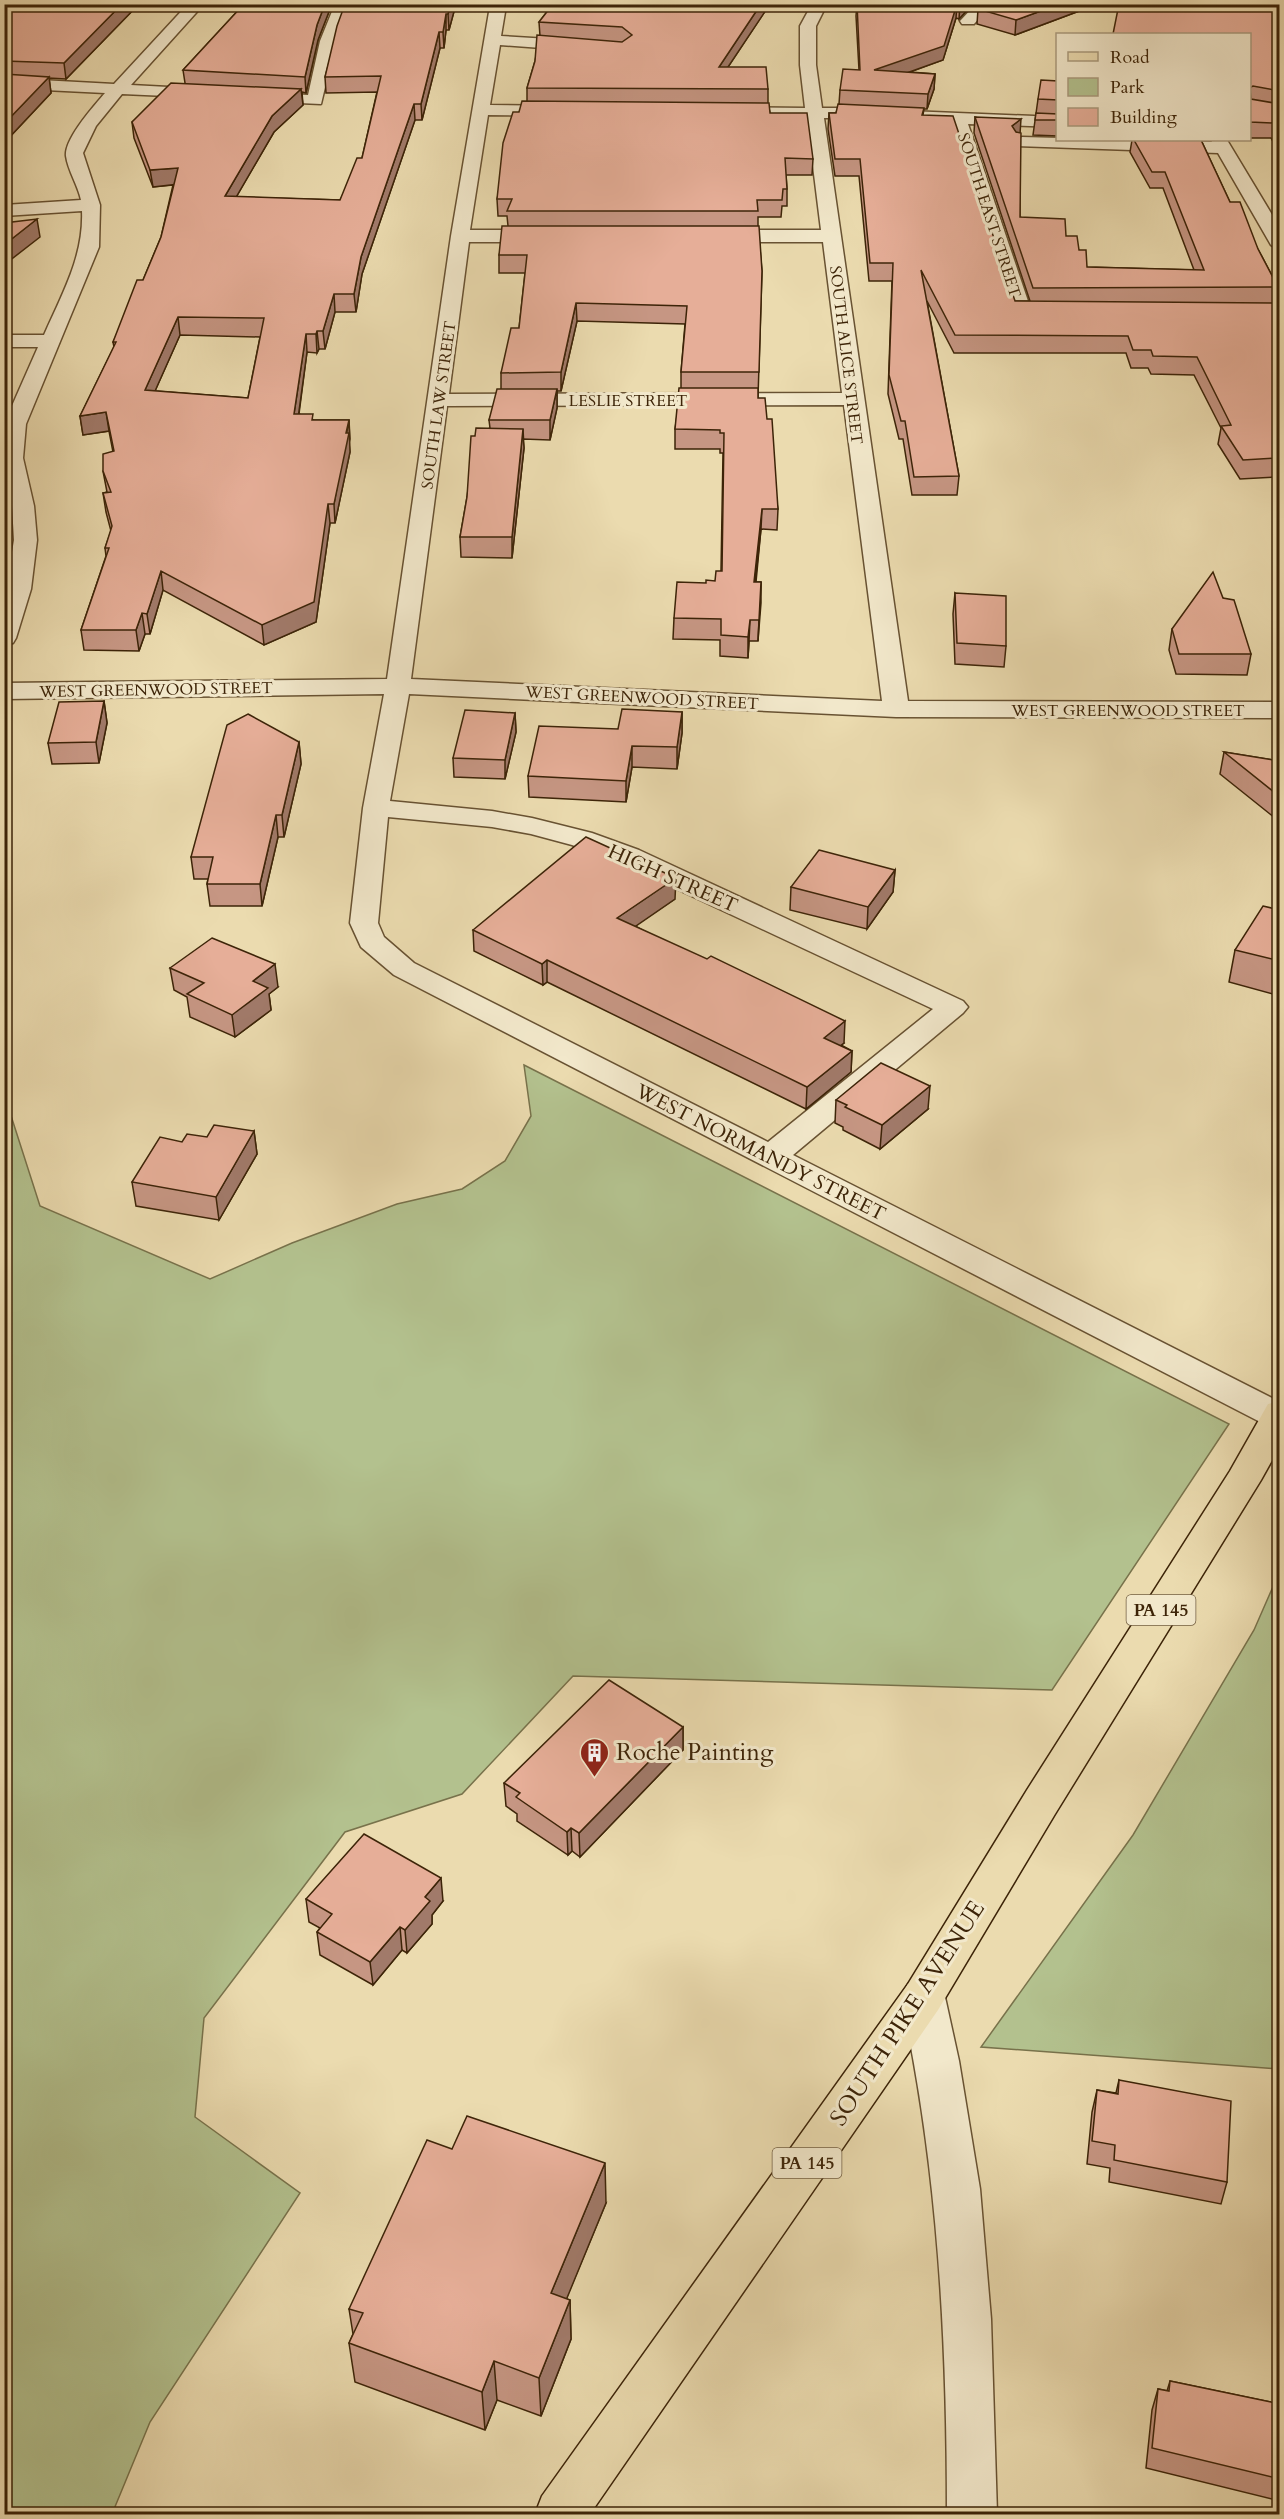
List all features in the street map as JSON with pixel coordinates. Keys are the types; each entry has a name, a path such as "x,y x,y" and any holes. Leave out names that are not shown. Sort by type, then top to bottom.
{"main road":[{"name":"SOUTH PIKE AVENUE","path":"560,2514 923,1997 1041,1802 1243,1480 1279,1414"}],"street":[{"path":"4,638 22,585 26,544 23,505 10,482 10,449 15,424 88,256 93,230 87,186 74,152 77,138 197,4"},
{"path":"245,96 315,100 328,41 344,4"},
{"name":"SOUTH LAW STREET","path":"376,808 398,686 460,236 497,12 503,4"},
{"name":"SOUTH ALICE STREET","path":"820,4 807,31 815,112 852,399 896,709"},
{"path":"968,21 985,4"},
{"path":"492,40 599,47"},
{"path":"4,83 222,95"},
{"path":"481,110 579,111"},
{"path":"709,111 850,114"},
{"path":"886,115 1056,122"},
{"name":"SOUTH EAST STREET","path":"958,118 1022,313 1079,313"},
{"path":"965,141 987,141"},
{"path":"1010,142 1221,144 1280,245"},
{"path":"4,211 91,206"},
{"path":"460,236 568,236"},
{"path":"700,236 832,236"},
{"path":"4,341 52,341"},
{"name":"LESLIE STREET","path":"439,400 852,399"},
{"name":"WEST GREENWOOD STREET","path":"4,691 398,686 896,709 1280,710"},
{"name":"HIGH STREET","path":"376,808 492,819 592,842 629,856 953,1007 770,1157"},
{"name":"WEST NORMANDY STREET","path":"376,808 364,923 371,941 380,951 404,969 1279,1414"},
{"path":"923,1997 959,2199 972,2395 972,2514"}],"green space":[{"path":"524,1065 1229,1424 1052,1690 573,1676 462,1794 345,1832 204,2018 195,2117 300,2193 150,2422 112,2514 5,2514 5,1097 40,1206 210,1279 292,1243 397,1204 462,1189 505,1161 531,1116"},
{"path":"1279,1573 1279,2069 981,2047 1133,1835 1254,1630"}],"building":[{"path":"4,4 122,4 64,63 4,61"},
{"path":"244,4 325,4 317,25 305,77 183,70"},
{"path":"345,4 451,4 446,14 443,32 439,32 421,104 414,104 361,257 354,294 334,294 323,331 306,334 294,414 313,414 312,420 349,420 346,433 349,433 334,504 328,504 314,602 262,625 161,571 147,614 142,613 136,630 81,630 109,548 105,548 112,526 103,493 111,492 103,471 103,454 114,451 106,412 80,416 116,342 113,342 137,280 143,280 161,237 178,168 150,170 132,122 171,83 301,89 272,116 225,196 340,200 357,158 362,158 381,76 325,77 337,26","holes":["178,317 264,318 248,398 145,390"]},
{"path":"553,4 761,4 719,67 766,67 768,89 527,88 535,61 537,35 622,42 632,35 622,27 539,22"},
{"path":"857,4 957,4 944,46 874,70 935,74 928,94 840,90 843,69 860,70"},
{"path":"983,4 1060,4 1016,20 978,9"},
{"path":"1119,4 1239,4 1241,7 1280,12 1280,91 1251,87 1251,33 1113,33"},
{"path":"4,74 49,77 4,124"},
{"path":"1041,80 1056,81 1056,100 1038,99"},
{"path":"1251,99 1280,104 1280,134 1274,123 1251,122"},
{"path":"522,101 769,103 770,113 807,113 813,159 785,158 787,189 783,189 782,200 757,200 758,211 507,211 512,199 497,199 503,143 513,112 519,112"},
{"path":"838,104 924,108 922,115 953,116 1015,301 1280,303 1280,460 1278,458 1243,460 1221,426 1231,425 1197,357 1153,356 1151,350 1133,350 1128,336 955,335 921,270 959,476 914,477 905,421 901,421 889,375 893,263 870,263 860,159 835,159 829,113 836,113"},
{"path":"1036,113 1056,114 1056,120 1035,120"},
{"path":"975,117 1021,119 1012,126 1016,132 1021,133 1020,217 1065,219 1066,236 1077,236 1079,250 1086,250 1087,267 1204,270 1165,172 1152,172 1135,141 1201,141 1230,202 1240,202 1258,249 1278,287 1033,288"},
{"path":"37,219 4,245 4,223"},
{"path":"502,226 759,226 762,271 759,372 681,372 687,306 576,303 561,372 501,373 511,328 519,328 527,255 499,255"},
{"path":"679,388 758,388 758,398 765,398 767,419 772,419 778,509 762,509 754,582 761,582 759,620 750,620 748,637 721,635 721,619 674,618 677,582 715,581 716,571 722,571 724,433 720,433 720,430 675,429"},
{"path":"497,389 557,389 550,420 489,420"},
{"path":"476,428 523,429 512,537 460,537 467,497 471,436 475,436"},
{"path":"1213,572 1223,598 1234,600 1251,654 1179,654 1172,629"},
{"path":"955,593 1006,596 1006,646 957,643"},
{"path":"104,701 96,742 48,743 59,702"},
{"path":"622,709 682,712 677,747 632,746 626,781 528,776 539,726 618,729"},
{"path":"465,710 515,713 505,760 453,758"},
{"path":"248,714 299,742 282,815 276,815 260,884 207,884 213,857 191,857 227,725"},
{"path":"1224,752 1280,761 1280,797"},
{"path":"586,837 676,878 617,918 707,959 711,956 845,1021 824,1038 852,1051 807,1087 547,960 542,964 473,930"},
{"path":"819,850 895,870 868,907 791,887"},
{"path":"1263,906 1280,910 1280,961 1235,950"},
{"path":"212,938 275,964 253,981 268,988 232,1015 187,994 204,983 170,968"},
{"path":"881,1063 930,1086 882,1125 845,1107 847,1105 836,1100"},
{"path":"214,1125 254,1131 216,1197 132,1182 160,1137 182,1142 187,1134 207,1137"},
{"name":"Roche Painting","path":"609,1680 683,1727 579,1833 571,1828 567,1832 516,1797 520,1793 504,1783"},
{"path":"364,1834 441,1878 425,1897 430,1901 405,1930 400,1927 370,1962 317,1932 332,1914 306,1899"},
{"path":"1119,2080 1231,2101 1227,2182 1114,2160 1115,2145 1092,2141 1097,2090 1118,2094"},
{"path":"467,2116 605,2163 551,2293 570,2300 539,2378 494,2361 482,2392 349,2343 363,2313 349,2309 427,2140 452,2149"},
{"path":"1170,2381 1280,2404 1280,2479 1152,2448 1158,2389 1169,2391"}],"place":[{"name":"Roche Painting","path":"595,1778"}]}
